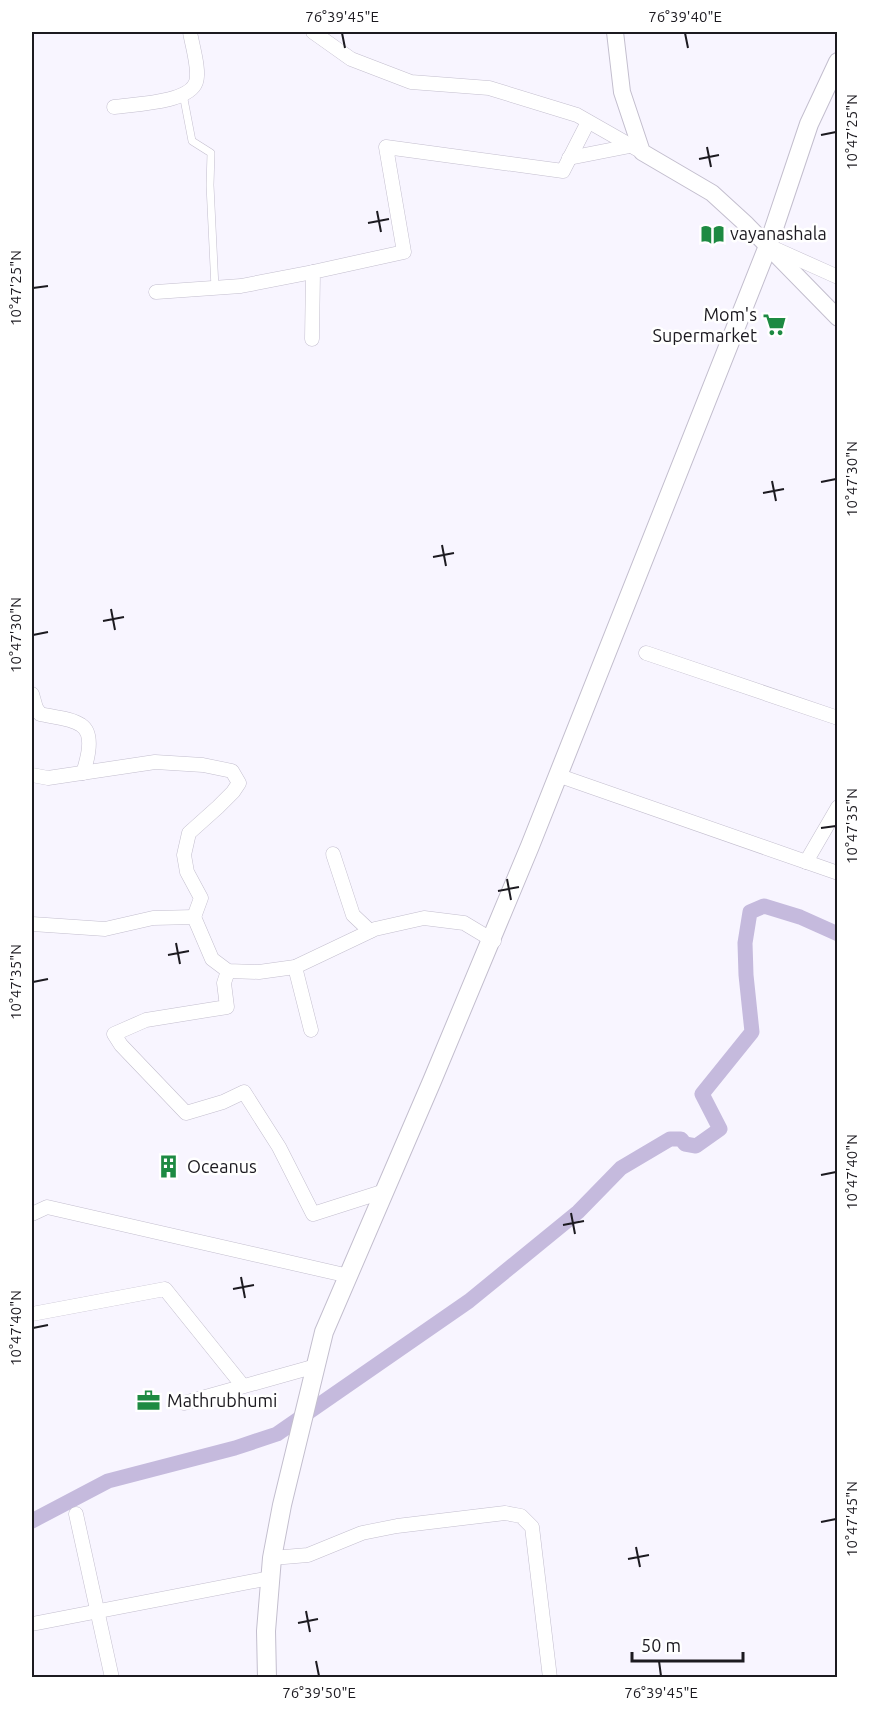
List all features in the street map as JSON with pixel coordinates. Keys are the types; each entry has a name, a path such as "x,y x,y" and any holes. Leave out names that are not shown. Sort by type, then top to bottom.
{"main road":[{"path":"267,1677 266,1631 272,1558 282,1504 324,1332 492,940 768,246 809,124 837,62"}],"street":[{"path":"114,107 178,97 191,90 196,81 190,32"},
{"path":"313,32 351,59 411,82 489,88 577,116 588,122 712,193 768,246 837,318"},
{"path":"615,32 622,92 636,149"},
{"path":"156,292 241,286 404,252 386,147 562,171 588,122"},
{"path":"569,158 636,149"},
{"path":"768,246 837,277"},
{"path":"312,339 313,272"},
{"path":"646,653 837,718"},
{"path":"32,694 36,719 80,724 87,730 88,760 83,773"},
{"path":"32,775 48,778 155,762 203,765 232,771 239,783 233,792 189,833 184,855 187,872 201,898 194,917 212,959 228,971 259,972 296,967 370,931 424,918 464,923 492,940"},
{"path":"557,775 837,873"},
{"path":"807,862 837,807"},
{"path":"333,854 353,915 370,931"},
{"path":"32,924 105,929 153,918 194,917"},
{"path":"296,967 311,1030"},
{"path":"228,971 224,983 227,1007 146,1020 114,1034 121,1045 186,1113 223,1102 244,1092 279,1148 313,1214 385,1191"},
{"path":"32,1214 47,1207 349,1276"},
{"path":"32,1314 165,1289 243,1386"},
{"path":"184,1403 316,1368"},
{"path":"272,1558 308,1555 362,1533 397,1526 505,1513 521,1516 532,1527 550,1677"},
{"path":"76,1514 112,1677"},
{"path":"32,1624 270,1578"}],"lane":[{"path":"183,94 192,141 212,153 210,185 215,288"}],"waterway":[{"path":"32,1521 108,1481 235,1448 277,1434 469,1301 578,1212 621,1168 670,1139 681,1139 685,1144 696,1146 720,1129 702,1094 752,1032 745,943 750,912 764,906 800,917 838,934"}],"place":[{"name":"vayanashala","path":"712,234"},
{"name":"Mom's Supermarket","path":"775,325"},
{"name":"Oceanus","path":"169,1167"},
{"name":"Mathrubhumi","path":"149,1401"}]}
